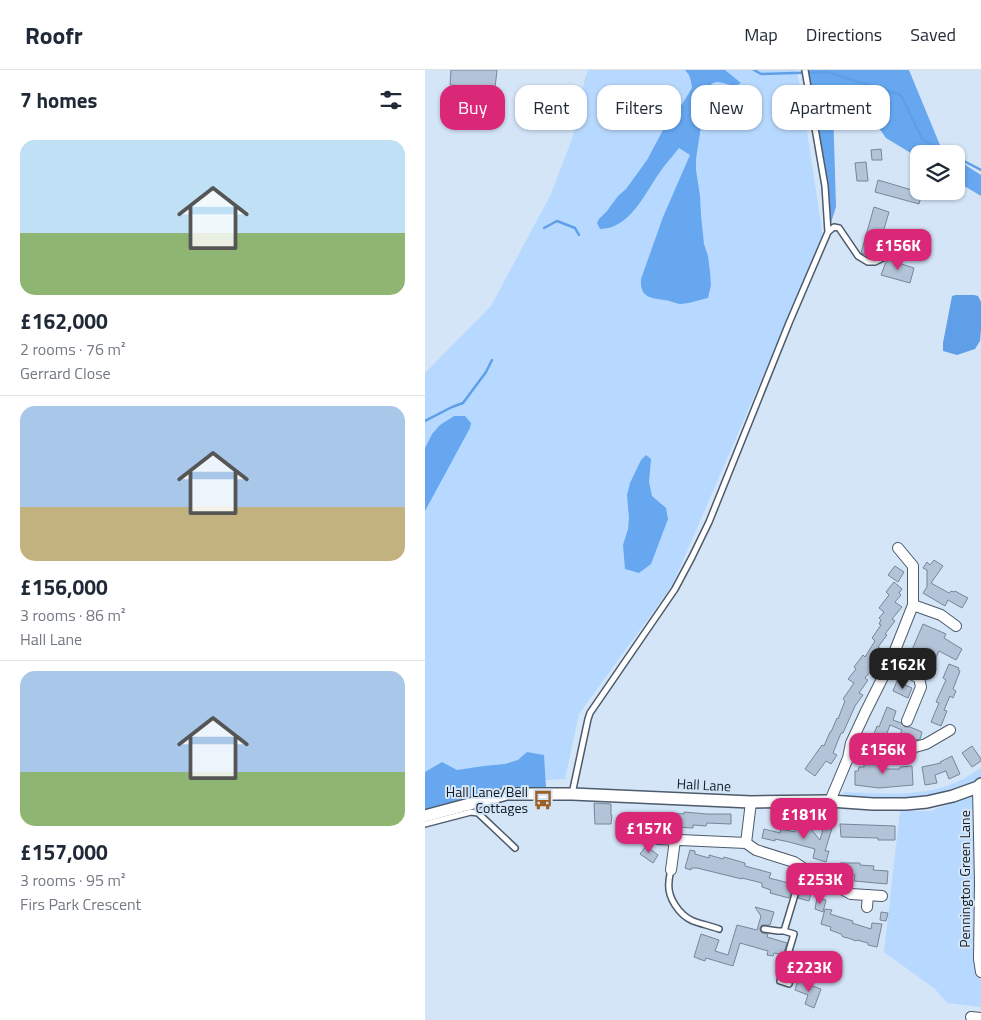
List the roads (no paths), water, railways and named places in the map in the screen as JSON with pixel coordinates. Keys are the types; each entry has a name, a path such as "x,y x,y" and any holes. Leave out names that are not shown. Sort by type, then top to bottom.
{"street":[{"path":"830,801 848,758 851,743 890,663 913,605 913,566 898,548"},
{"path":"913,605 941,616 956,626"},
{"path":"890,663 919,678 921,687 907,721"},
{"path":"851,743 871,750 897,752 926,744 950,730"},
{"name":"Hall Lane","path":"425,816 507,794 571,794 751,802 830,801 906,804 927,802 953,796 979,785"},
{"name":"Pennington Green Lane","path":"979,785 979,959 981,972"},
{"path":"746,843 751,802"},
{"path":"658,839 746,843 756,850 794,862 851,894 882,896"},
{"path":"671,870 675,840"},
{"path":"867,907 869,895"}],"lane":[{"path":"571,794 590,713 675,589 697,548 828,232 825,186 805,70"},
{"path":"828,232 834,227 839,228 858,256 868,262 875,262 889,255 909,251"},
{"path":"425,824 471,812 478,813 515,848"},
{"path":"784,931 803,868"},
{"path":"671,870 668,883 669,891 678,910 691,920 719,929"},
{"path":"764,929 793,934 780,981 789,984"}],"waterway":[{"path":"754,70 761,74 827,72 901,95 922,139 933,145"},
{"path":"965,162 981,170"},
{"path":"544,228 557,221 575,228 579,235"},
{"path":"425,421 463,403 486,372 492,360"}],"place":[{"name":"Hall Lane/Bell Cottages","path":"543,800"}]}
